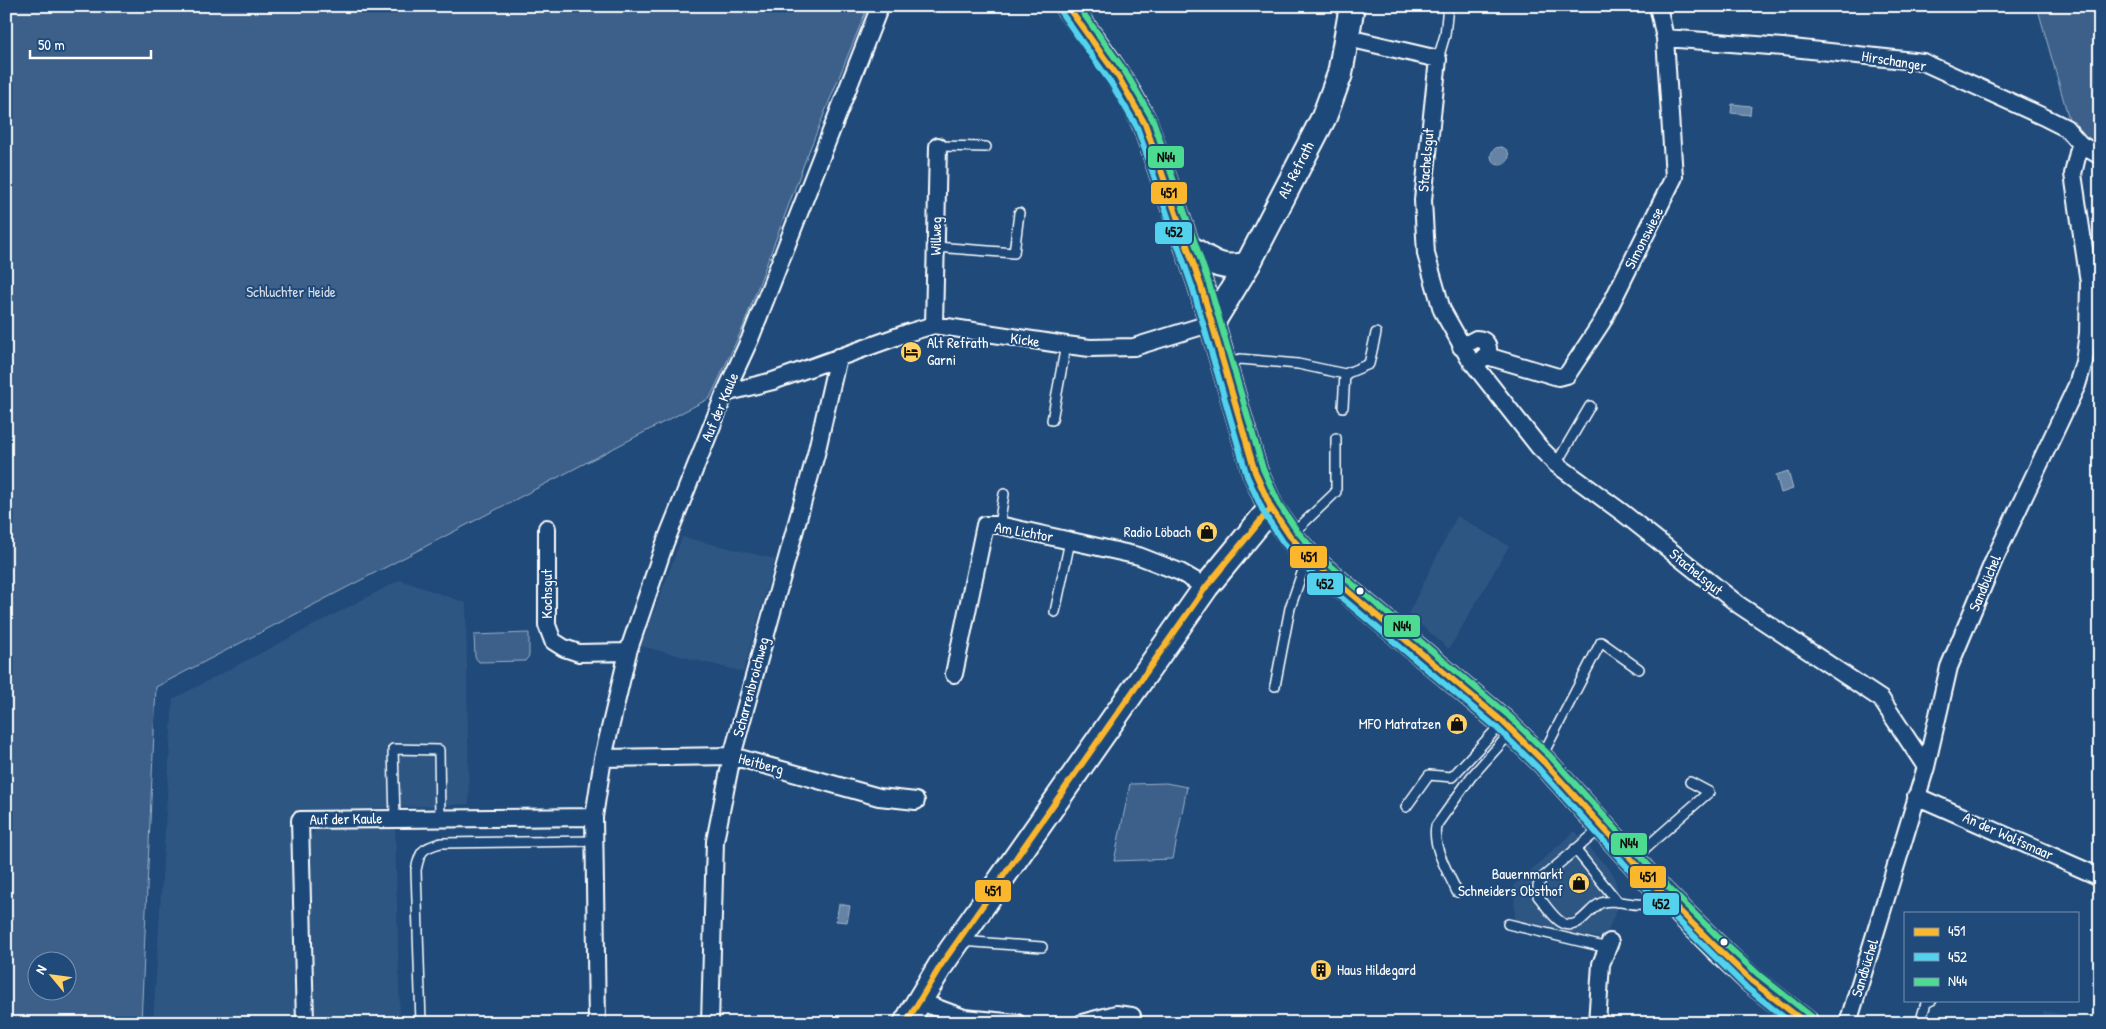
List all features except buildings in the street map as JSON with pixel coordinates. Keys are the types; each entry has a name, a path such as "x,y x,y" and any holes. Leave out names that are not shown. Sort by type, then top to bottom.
{"main road":[{"path":"1067,6 1100,50 1134,102 1153,145 1212,323 1255,472 1271,508 1290,536 1312,561 1507,727 1541,759 1663,894 1753,982 1806,1023"},
{"name":"Alt Refrath","path":"1212,323 1248,264 1324,117 1340,74 1348,38 1352,6"},
{"path":"1187,246 1216,265 1235,268 1248,264"},
{"path":"906,1023 918,1000 1206,587 1271,508"}],"street":[{"name":"Auf der Kaule","path":"597,1023 594,817 603,758 628,652 665,543 725,393 750,339 880,6"},
{"name":"Simonswiese","path":"1480,360 1558,377 1567,375 1602,322 1674,177 1665,38 1658,6"},
{"path":"1348,38 1438,59"},
{"name":"Hirschanger","path":"1665,38 1783,47 1923,62 2066,128 2080,144 2100,156"},
{"name":"Stachelsgut","path":"1438,59 1422,200 1426,254 1442,310 1461,347 1480,360 1539,446 1556,464 1623,513 1739,605 1881,699 1926,767"},
{"name":"Sandbüchel","path":"1848,1023 1926,767 1949,667 1994,560 2077,385 2084,362 2088,334 2089,282 2073,174 2080,144"},
{"name":"Willweg","path":"934,325 938,146"},
{"name":"Kicke","path":"725,393 773,381 934,325 1090,348 1134,347 1212,323"},
{"name":"Stachelsgut","path":"1461,347 1472,340 1481,339 1487,344 1480,360"},
{"name":"Scharrenbroichweg","path":"710,1023 715,841 732,756 816,454 838,358"},
{"name":"Am Lichtor","path":"954,674 985,525 999,525 1140,556 1187,575 1206,587"},
{"name":"Kochsgut","path":"547,528 547,626 553,641 564,648 579,653 628,652"},
{"name":"Heitberg","path":"603,758 732,756 879,797 916,801"},
{"name":"An der Wolfsmaar","path":"1916,796 2100,877"},
{"name":"Auf der Kaule","path":"305,1023 300,820 594,817"},
{"path":"1598,1023 1601,964 1609,945"},
{"path":"918,1000 964,1018 1018,1023"},
{"path":"1082,1023 1116,1014 1132,1016"}],"lane":[{"path":"1438,59 1446,35 1448,6"},
{"path":"938,146 986,147"},
{"path":"936,247 1014,253 1019,213"},
{"path":"1224,364 1240,359 1298,364 1345,374 1369,364 1376,334"},
{"path":"1052,420 1066,345"},
{"path":"1342,407 1345,374"},
{"path":"1556,464 1590,406"},
{"path":"1290,536 1336,492 1336,438"},
{"path":"999,525 1004,494"},
{"path":"1055,612 1070,541"},
{"path":"1275,686 1290,608 1302,573 1312,561"},
{"path":"1541,759 1601,642 1639,669"},
{"path":"1406,807 1429,775 1452,777 1507,727"},
{"path":"1456,892 1436,844 1434,833 1436,826 1507,727"},
{"path":"396,818 393,749 439,750 440,818"},
{"path":"1633,859 1709,792 1690,782"},
{"path":"1603,827 1542,878 1538,886 1538,896 1560,921 1566,925 1575,924 1600,903 1650,903 1663,894"},
{"path":"421,1023 416,870 419,855 426,847 441,843 595,841"},
{"path":"1575,849 1618,902"},
{"path":"1508,924 1609,945"},
{"path":"959,941 1042,947"},
{"path":"1920,1023 1926,1003 1928,1002"}],"shaded area":[{"path":"1732,104 1751,106 1750,115 1731,113"},
{"path":"1500,147 1506,150 1509,156 1506,162 1500,165 1494,162 1491,156 1494,150"},
{"path":"1788,471 1793,489 1781,493 1776,475"},
{"path":"1457,516 1509,546 1449,649 1408,614"},
{"path":"682,537 775,559 743,672 641,646"},
{"path":"400,580 466,603 469,804 295,812 299,1023 153,1023 173,699"},
{"path":"395,826 400,1023 311,1023 308,839 314,831 323,827"},
{"path":"1575,831 1614,875 1620,902 1607,933 1601,938 1581,935 1580,938 1515,922 1514,885"},
{"path":"839,904 850,906 847,922 836,921"},
{"path":"2044,1011 2100,1022 2100,1023 2040,1023"}],"green space":[{"name":"Schluchter Heide","path":"6,6 868,6 807,156 743,327 710,398 156,687 141,1023 6,1023"},
{"path":"2037,6 2100,6 2100,152 2070,123"},
{"path":"529,633 529,656 525,661 479,662 475,657 474,635"},
{"path":"1166,783 1187,787 1173,859 1114,861 1130,784"}],"transit line":[{"name":"451","path":"1067,6 1119,78 1145,124 1201,286 1255,472 1271,508 1290,536 1312,561 1503,722 1544,762 1663,894 1717,948 1753,982 1806,1023"},
{"name":"N44","path":"1078,6 1126,73 1153,120 1209,284 1263,469 1279,504 1297,531 1318,555 1509,716 1550,756 1669,888 1723,942 1759,975 1811,1016"},
{"name":"452","path":"1060,11 1111,83 1137,127 1193,289 1247,476 1264,513 1283,542 1306,568 1497,728 1538,768 1657,900 1747,988 1791,1023"},
{"name":"451","path":"906,1023 941,965 1206,587 1271,508"}],"place":[{"name":"Alt Refrath Garni","path":"911,352"},
{"name":"Radio Löbach","path":"1207,532"},
{"name":"MFO Matratzen","path":"1457,724"},
{"name":"Bauernmarkt Schneiders Obsthof","path":"1579,883"},
{"name":"Haus Hildegard","path":"1321,970"}]}
